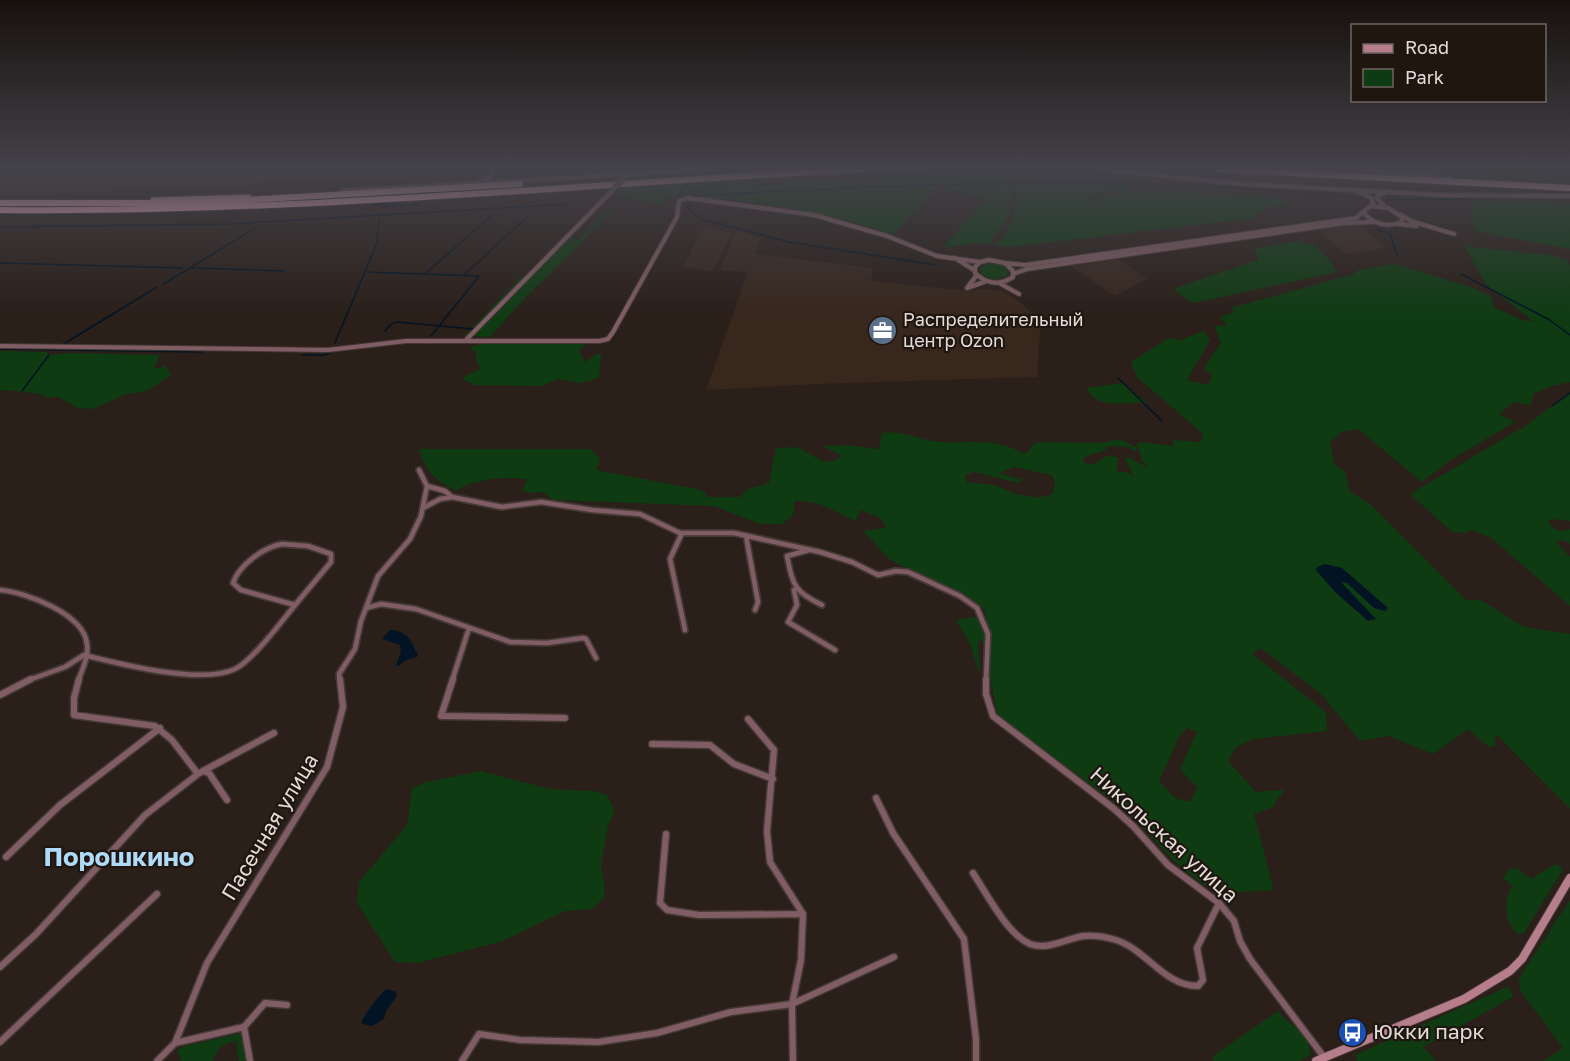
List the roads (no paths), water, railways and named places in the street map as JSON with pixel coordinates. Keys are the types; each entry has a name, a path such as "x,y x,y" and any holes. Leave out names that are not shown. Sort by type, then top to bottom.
{"main road":[{"path":"1320,1059 1464,999 1510,971 1522,959 1570,878"}],"street":[{"path":"465,340 585,219"},
{"path":"0,346 328,350 406,341 588,341 608,339 676,219"},
{"path":"829,219 887,236 937,256 980,262 995,260 1025,265 1352,219"},
{"path":"1370,219 1374,222"},
{"path":"1399,224 1402,219"},
{"path":"999,283 1009,280 1013,274 1027,268 1344,223 1399,224 1454,234 1408,219"},
{"path":"956,258 974,270 976,276 986,281 999,283 1018,294"},
{"path":"974,270 980,262"},
{"path":"1005,263 1011,268 1013,274"},
{"path":"976,276 967,288 986,281"},
{"path":"1009,280 1013,290"},
{"path":"418,470 427,486 445,491 452,497"},
{"name":"Пасечная улица","path":"157,1061 176,1043 207,963 327,767 343,707 339,674 355,649 366,608 378,576 410,539 423,508 427,486"},
{"path":"423,508 440,499 452,497 502,507 541,502 592,510 640,514 682,533 734,533 812,550"},
{"path":"682,533 670,560 685,630"},
{"path":"746,536 758,602 755,610"},
{"path":"0,695 26,681 65,667 84,655 119,663 194,674 222,674 237,668 295,605 332,562 331,554 320,548 279,545 268,548 235,577 233,583 241,590 295,605"},
{"path":"812,550 787,556 797,605 788,622 835,650"},
{"name":"Никольская улица","path":"812,550 852,562 878,574 908,572 960,596 977,608 983,618 989,639 985,682 988,707 998,720 1113,808 1133,826 1168,865 1219,903 1234,921 1240,941 1250,959 1320,1059"},
{"path":"794,589 822,605"},
{"path":"0,590 33,596 79,623 88,639 84,655 86,661 75,694 74,715 91,720 129,720 161,728 201,773 209,773 227,800"},
{"path":"366,608 380,603 391,604 469,628 505,642 559,642 583,638 586,639 596,657"},
{"path":"469,628 441,716 565,718"},
{"path":"748,719 774,750 774,779 767,831 770,862 803,914 801,960 792,1004 793,1061"},
{"path":"6,857 60,805 161,728"},
{"path":"0,967 36,934 144,815 201,773 274,733"},
{"path":"652,744 710,745 734,764 774,779"},
{"path":"876,798 893,833 964,939 976,1039 976,1061"},
{"path":"666,834 660,903 667,910 699,915 803,914"},
{"path":"973,873 1016,932 1031,944 1055,944 1086,936 1111,939 1129,945 1178,984 1189,988 1198,986 1203,980 1197,948 1219,903"},
{"path":"0,1042 157,894"},
{"path":"462,1061 479,1034 519,1040 598,1042 657,1033 731,1012 792,1004 894,957"},
{"path":"176,1043 244,1028 265,1003 287,1005"},
{"path":"244,1028 250,1061"}],"water":[{"path":"1325,564 1342,568 1388,608 1385,611 1374,608 1347,583 1341,582 1376,619 1368,621 1335,592 1316,570 1317,567"},
{"path":"390,630 399,631 407,636 418,653 417,657 406,660 399,666 396,665 401,652 400,645 382,639"},
{"path":"387,989 396,992 397,996 386,1011 384,1019 372,1026 363,1024 361,1022 370,1008"}],"waterway":[{"path":"0,227 229,224 322,219"},
{"path":"425,274 488,219"},
{"path":"465,274 525,219"},
{"path":"700,219 789,242 936,265"},
{"path":"335,343 377,243 379,220"},
{"path":"162,285 257,227"},
{"path":"1377,230 1390,233 1397,255"},
{"path":"0,263 182,268"},
{"path":"192,268 284,271"},
{"path":"366,272 479,276 439,326"},
{"path":"1461,274 1548,319 1570,335"},
{"path":"62,345 157,287"},
{"path":"385,331 391,324 397,322 439,326"},
{"path":"431,336 439,326"},
{"path":"439,326 473,329"},
{"path":"0,349 202,352"},
{"path":"302,355 325,355 331,352"},
{"path":"22,391 49,355"},
{"path":"1118,378 1162,421"},
{"path":"1552,406 1570,393"}],"place":[{"name":"Распределительный центр Ozon","path":"882,330"},
{"name":"Юкки парк","path":"1352,1032"}],"district":[{"name":"Порошкино","path":"119,857"}]}
